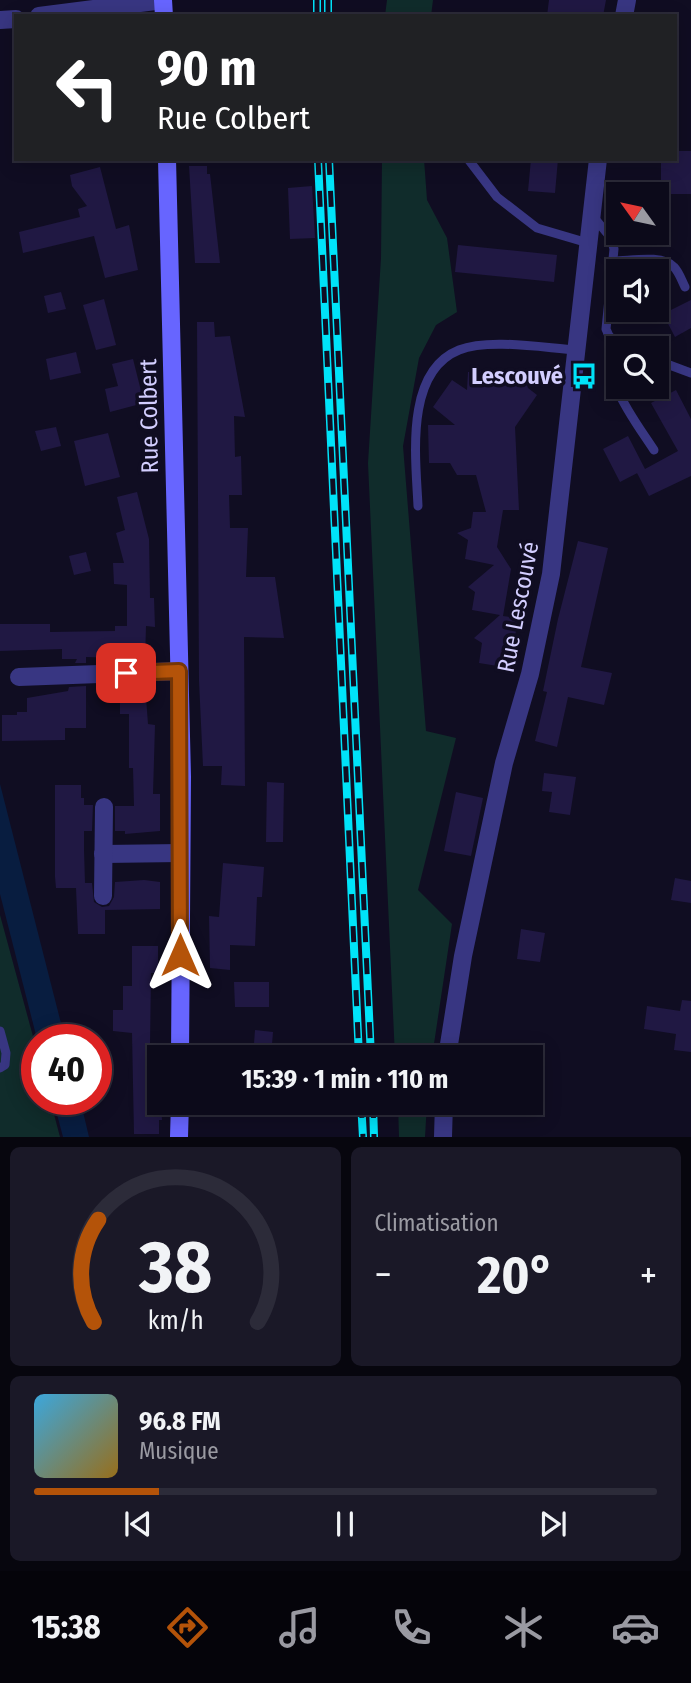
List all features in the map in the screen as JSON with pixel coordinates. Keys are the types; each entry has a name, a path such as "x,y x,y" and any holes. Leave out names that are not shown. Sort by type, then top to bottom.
{"street":[{"path":"46,14 75,6 163,0"},
{"name":"Rue Colbert","path":"167,161 179,671 180,1045"},
{"name":"Rue Lescouvé","path":"449,1045 463,956 507,753 530,674 551,574 598,161"},
{"path":"19,677 179,671"},
{"path":"103,896 104,807"},
{"path":"103,854 181,853"},
{"path":"179,1137 180,1115"},
{"path":"443,1137 444,1115"}],"lane":[{"path":"470,161 497,197 537,228 588,243"},
{"path":"591,214 611,238 614,259"},
{"path":"669,263 675,267 685,287"},
{"path":"606,322 609,336"},
{"path":"418,506 415,425 428,379 442,363 458,350 492,345 577,350"},
{"path":"669,365 691,373"},
{"path":"622,399 654,450"},
{"path":"0,1031 6,1054 5,1065 0,1069"}],"green space":[{"path":"387,0 433,0 431,14 385,14"},
{"path":"382,161 424,161 427,200 447,238 457,312 436,325 419,358 403,446 426,731 456,738 418,890 452,924 434,1045 394,1045 368,463 381,258"},
{"path":"0,915 30,1024 21,1024 21,1115 54,1115 60,1137 0,1137"},
{"path":"398,1115 426,1115 425,1137 399,1137"}],"water":[{"path":"0,784 61,1024 33,1024 0,894"},
{"path":"57,1115 84,1115 89,1137 63,1137"}],"building":[{"path":"549,0 606,0 603,14 547,14"},
{"path":"677,151 691,151 691,194 669,194 669,182 661,182 661,161 677,161"},
{"path":"531,161 558,161 555,193 528,191"},
{"path":"189,166 207,166 207,174 210,174 220,263 195,263"},
{"path":"100,167 116,229 129,225 138,270 105,278 94,236 23,253 19,232 80,217 78,209 87,206 72,186 70,175"},
{"path":"312,186 315,238 290,239 288,188"},
{"path":"458,245 557,255 554,282 455,272"},
{"path":"61,292 66,309 48,313 44,296"},
{"path":"104,299 116,345 96,350 83,305"},
{"path":"691,300 691,328 675,337 667,322 669,311"},
{"path":"197,322 214,322 215,337 230,336 245,417 234,416 235,457 241,456 242,495 229,495 230,528 248,528 246,577 275,577 284,638 244,637 245,786 221,785 222,766 203,766 199,681"},
{"path":"76,352 81,373 50,380 46,359"},
{"path":"133,359 144,403 110,412 105,389 118,386 112,364"},
{"path":"508,370 509,376 525,380 528,388 537,395 515,427 519,510 503,510 497,547 511,569 503,616 518,618 510,668 479,663 482,643 474,638 500,615 472,610 475,592 468,587 494,565 465,559 468,540 457,533 471,528 473,512 486,512 476,475 457,475 450,463 429,463 428,425 455,425 433,407 452,380 467,390 468,372"},
{"path":"676,390 691,419 691,476 649,496 637,473 620,482 603,449 628,436 645,469 678,451 651,403 659,399 669,399 669,394"},
{"path":"56,427 61,446 41,451 35,431"},
{"path":"108,433 120,477 85,486 74,441"},
{"path":"137,492 149,539 150,598 154,598 155,627 146,626 145,661 119,662 119,658 86,657 86,663 75,663 77,659 62,659 62,649 0,651 0,624 50,624 50,632 115,631 115,626 127,626 127,585 114,584 113,563 124,563 116,533 125,530 117,497"},
{"path":"578,541 608,548 581,667 612,673 604,705 568,697 557,747 535,741 547,692 543,691 558,619"},
{"path":"86,552 91,571 74,575 69,556"},
{"path":"145,684 148,724 155,725 153,794 160,794 160,831 125,834 125,831 115,831 115,806 134,806 133,768 129,768 129,714 120,714 120,685"},
{"path":"86,686 86,728 65,728 65,740 2,741 2,715 27,712 27,698 68,691 69,687"},
{"path":"544,773 576,777 570,815 549,812 552,792 542,791"},
{"path":"267,782 284,783 283,842 266,842"},
{"path":"55,785 81,785 84,805 93,805 92,831 84,831 84,850 85,883 92,883 94,902 102,907 109,906 114,897 115,882 144,880 160,882 160,909 105,910 105,934 78,934 76,888 56,888"},
{"path":"456,792 483,798 471,856 444,851"},
{"path":"223,863 264,867 262,897 257,897 255,946 230,945 230,970 210,968 209,916 219,917"},
{"path":"675,878 691,881 691,903 671,900"},
{"path":"521,929 545,933 540,962 517,959"},
{"path":"132,946 158,946 158,973 151,973 147,1115 162,1115 159,1134 134,1134 132,1033 113,1031 113,1010 123,1010 123,986 132,986"},
{"path":"234,982 269,982 269,1007 235,1007"},
{"path":"682,1000 691,1001 691,1052 674,1050 676,1034 644,1029 647,1006 680,1011"},
{"path":"255,1030 273,1032 272,1045 254,1045"}],"railway":[{"path":"317,0 317,14"},
{"path":"328,0 328,14"},
{"path":"318,161 358,1045"},
{"path":"329,161 370,1045"},
{"path":"362,1115 363,1137"},
{"path":"373,1115 374,1137"}],"place":[{"name":"Lescouvé","path":"584,376"}],"route":[{"path":"126,673 179,671 182,776 180,955"}]}
